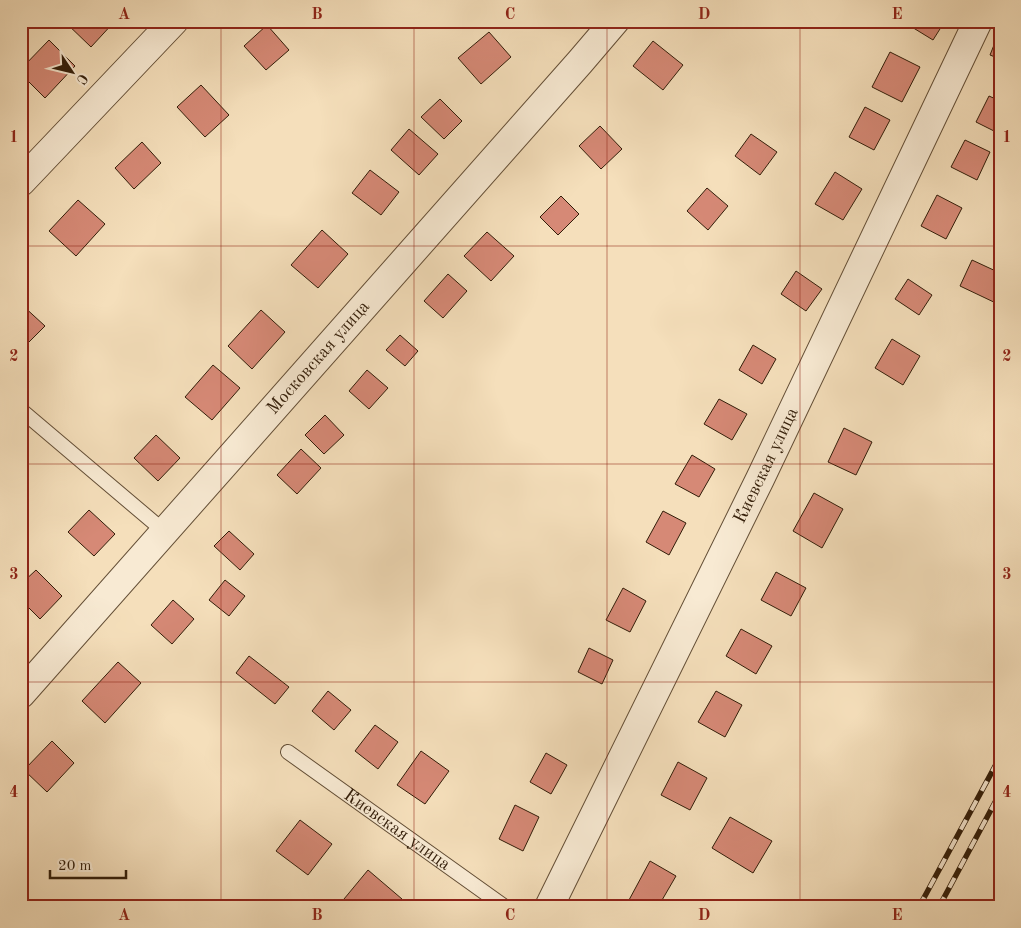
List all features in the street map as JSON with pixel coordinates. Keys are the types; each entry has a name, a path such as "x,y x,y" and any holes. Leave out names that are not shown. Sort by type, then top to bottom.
{"street":[{"path":"21,182 174,21"},
{"name":"Московская улица","path":"21,694 615,21"},
{"name":"Киевская улица","path":"549,907 764,470 978,21"}],"lane":[{"path":"21,410 165,532"},
{"name":"Киевская улица","path":"288,752 505,907"}],"building":[{"path":"64,21 115,21 91,47"},
{"path":"533,21 549,21 541,29"},
{"path":"902,21 945,21 933,40"},
{"path":"267,25 289,50 266,70 244,46"},
{"path":"1000,30 1000,59 990,55"},
{"path":"489,32 511,57 481,84 458,58"},
{"path":"49,40 75,66 45,98 21,74 21,69"},
{"path":"653,41 683,65 663,90 633,66"},
{"path":"890,52 920,67 902,102 872,87"},
{"path":"201,85 229,115 205,137 177,107"},
{"path":"989,96 1000,101 1000,134 976,122"},
{"path":"440,99 462,121 444,139 421,117"},
{"path":"865,107 890,120 874,150 849,137"},
{"path":"600,126 622,149 601,169 579,146"},
{"path":"409,129 438,154 419,175 391,150"},
{"path":"751,134 777,152 760,175 735,156"},
{"path":"965,140 990,152 977,180 951,167"},
{"path":"142,142 161,163 134,189 115,168"},
{"path":"370,170 399,192 381,215 352,193"},
{"path":"835,172 862,189 843,220 815,204"},
{"path":"707,188 728,206 708,230 687,211"},
{"path":"937,195 962,208 946,239 921,226"},
{"path":"561,196 579,214 558,235 540,217"},
{"path":"78,200 105,224 76,256 49,231"},
{"path":"322,230 348,254 318,288 291,265"},
{"path":"487,232 514,256 491,281 464,256"},
{"path":"972,260 1000,273 1000,305 960,286"},
{"path":"796,271 822,289 806,311 781,294"},
{"path":"448,274 467,291 443,318 424,301"},
{"path":"908,279 932,295 919,315 895,299"},
{"path":"21,304 45,326 21,350"},
{"path":"261,310 285,332 252,369 228,346"},
{"path":"400,335 418,351 405,366 386,350"},
{"path":"892,339 920,356 903,385 875,368"},
{"path":"753,345 776,359 762,384 739,370"},
{"path":"213,365 240,388 212,420 185,397"},
{"path":"367,370 388,388 369,409 349,391"},
{"path":"719,399 747,414 732,440 704,424"},
{"path":"325,415 344,435 324,454 305,435"},
{"path":"844,428 872,442 856,475 828,462"},
{"path":"156,435 180,458 158,481 134,458"},
{"path":"301,449 321,468 297,494 277,475"},
{"path":"692,455 715,469 699,497 675,484"},
{"path":"814,493 843,509 822,548 793,531"},
{"path":"89,510 115,534 94,556 68,532"},
{"path":"663,511 686,523 669,555 646,542"},
{"path":"229,531 254,554 240,570 214,546"},
{"path":"36,570 62,596 40,619 21,600 21,584"},
{"path":"776,572 806,588 791,616 761,600"},
{"path":"225,580 245,596 229,616 209,600"},
{"path":"623,588 646,601 630,632 606,620"},
{"path":"173,600 194,619 172,644 151,625"},
{"path":"741,629 772,646 756,674 726,656"},
{"path":"589,648 613,660 602,684 578,672"},
{"path":"249,656 289,687 275,704 236,673"},
{"path":"118,662 141,683 105,723 82,701"},
{"path":"328,691 351,710 334,730 312,711"},
{"path":"716,691 742,705 725,737 698,722"},
{"path":"375,725 398,742 378,769 355,751"},
{"path":"52,741 74,763 47,792 24,770"},
{"path":"421,751 449,771 425,804 397,785"},
{"path":"546,753 567,765 551,794 530,782"},
{"path":"678,762 707,778 690,810 661,795"},
{"path":"515,805 539,817 523,851 499,839"},
{"path":"730,817 772,841 753,873 712,848"},
{"path":"300,820 332,844 308,875 276,851"},
{"path":"650,861 676,876 658,907 642,907 629,900"},
{"path":"368,870 402,899 396,907 353,907 344,899"}],"railway":[{"path":"919,907 1000,757"},
{"path":"939,907 1000,793"}]}
